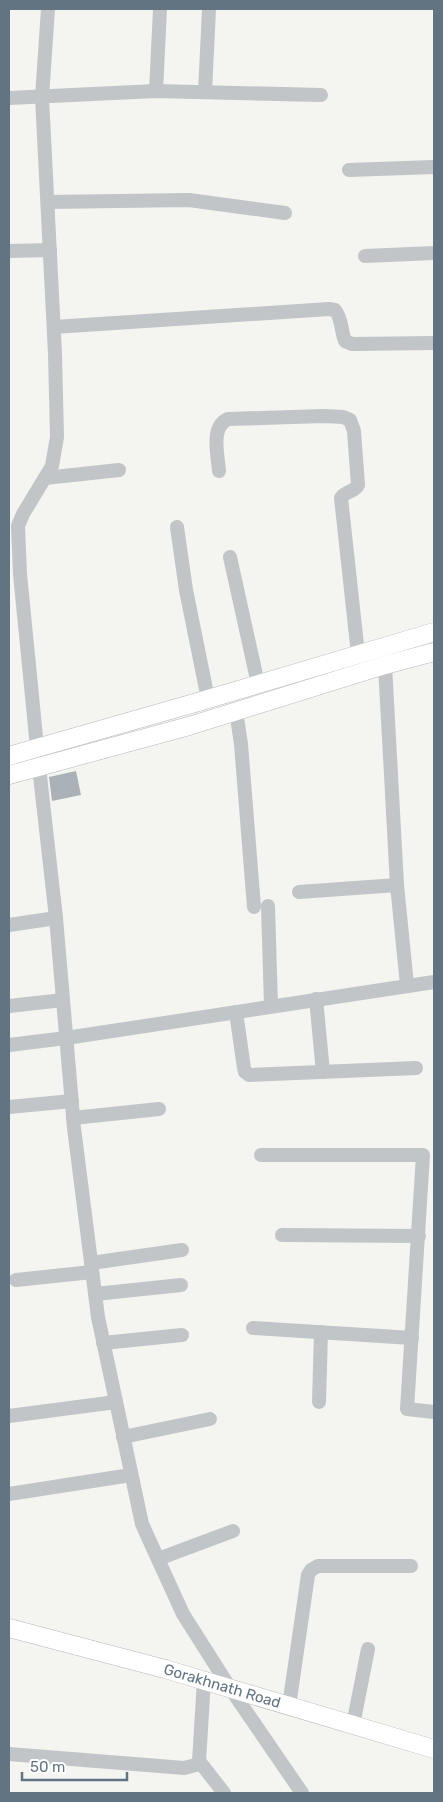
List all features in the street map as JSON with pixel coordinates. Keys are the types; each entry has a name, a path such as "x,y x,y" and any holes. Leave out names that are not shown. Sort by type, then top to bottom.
{"main road":[{"path":"9,756 434,632"},
{"path":"9,775 236,711 385,665 434,652"},
{"name":"Gorakhnath Road","path":"9,1628 204,1680 434,1749"}],"street":[{"path":"37,747 20,574 18,526 22,514 52,466 58,438 42,97 48,9"},
{"path":"156,91 160,9"},
{"path":"205,92 209,9"},
{"path":"9,98 156,91 321,95"},
{"path":"349,170 434,167"},
{"path":"48,202 189,200 285,213"},
{"path":"9,251 50,250"},
{"path":"365,256 434,252"},
{"path":"54,327 330,309 335,310 339,314 342,335 345,341 352,344 434,343"},
{"path":"219,471 217,432 222,422 228,419 324,416 343,417 350,420 354,431 358,484 356,489 345,494 342,498 358,654"},
{"path":"45,478 119,470"},
{"path":"177,527 186,590 208,699"},
{"path":"230,558 258,684"},
{"path":"385,665 397,885 406,986"},
{"path":"236,711 241,744 254,907"},
{"path":"39,766 56,918 72,1101 95,1294 103,1343 142,1524 183,1614 230,1688 302,1793"},
{"path":"300,892 397,885"},
{"path":"268,906 272,1006"},
{"path":"9,925 56,918"},
{"path":"9,1045 434,982"},
{"path":"9,1006 63,1000"},
{"path":"316,1000 323,1072"},
{"path":"236,1012 245,1072 249,1075 416,1068"},
{"path":"9,1107 72,1101"},
{"path":"74,1118 159,1109"},
{"path":"261,1156 428,1156"},
{"path":"428,1156 424,1158 407,1409 434,1412"},
{"path":"282,1235 419,1236"},
{"path":"16,1280 92,1268 182,1250"},
{"path":"95,1294 181,1284"},
{"path":"252,1328 412,1338"},
{"path":"319,1402 321,1332"},
{"path":"103,1343 182,1335"},
{"path":"9,1416 116,1402"},
{"path":"123,1436 210,1419"},
{"path":"9,1494 131,1475"},
{"path":"158,1559 233,1531"},
{"path":"289,1706 308,1575 311,1570 318,1566 411,1566"},
{"path":"353,1725 368,1649"},
{"path":"9,1754 184,1768 196,1765 199,1761 204,1680"},
{"path":"199,1761 224,1793"}],"building":[{"path":"76,771 81,795 52,801 49,777"}]}
